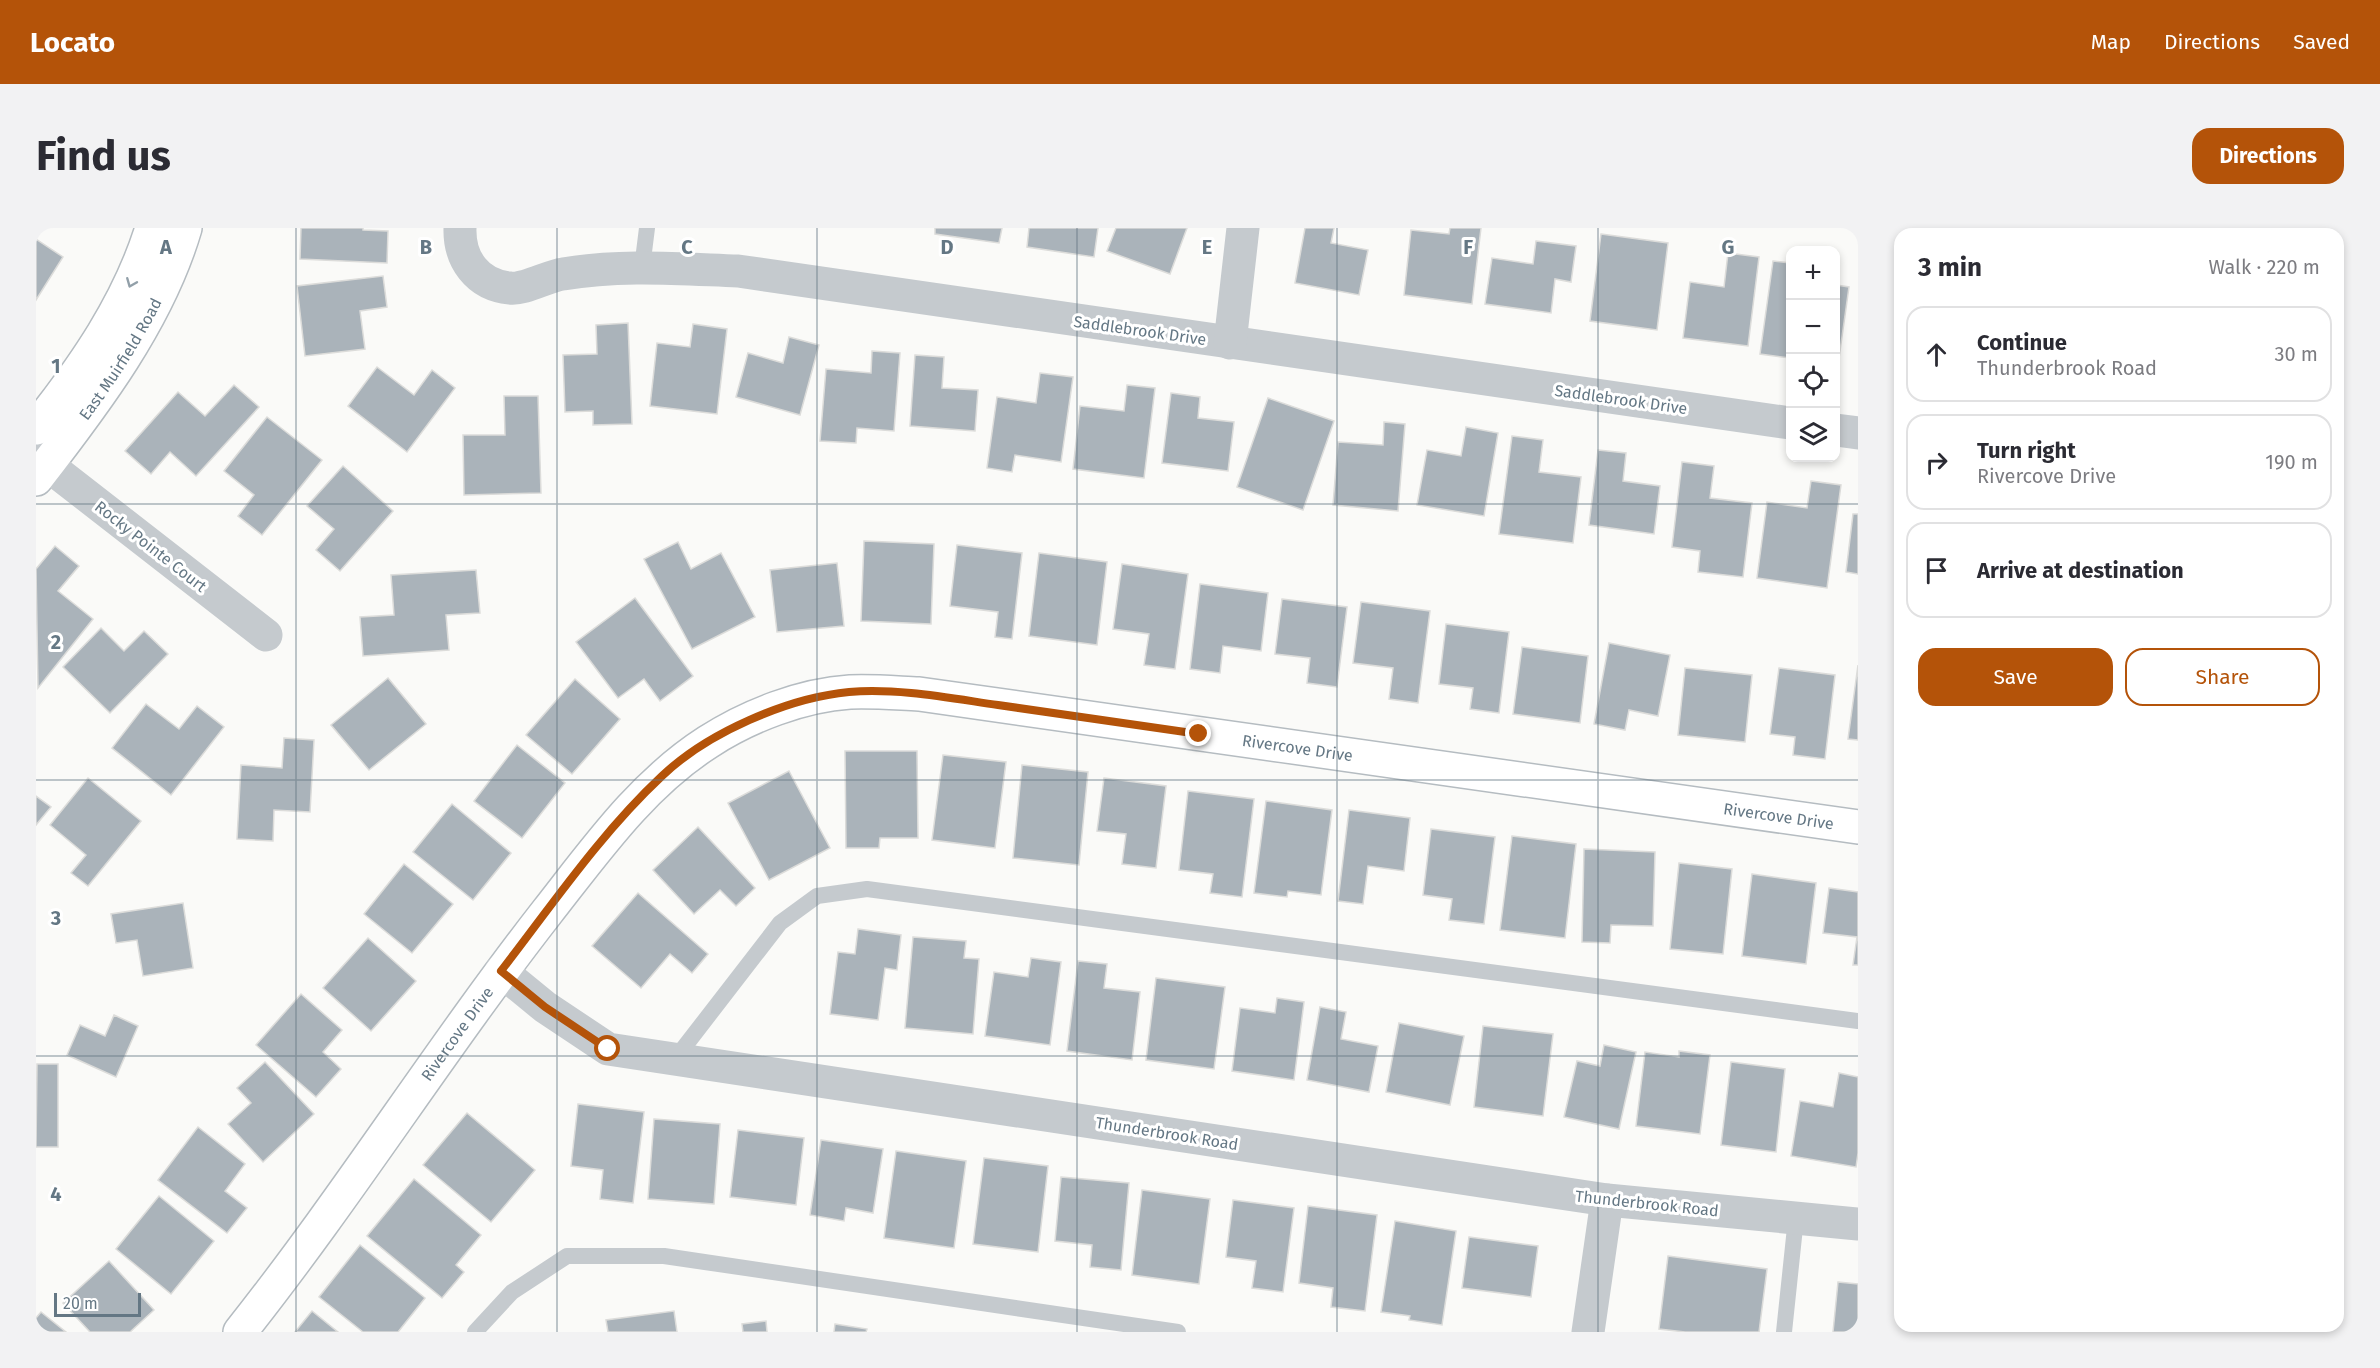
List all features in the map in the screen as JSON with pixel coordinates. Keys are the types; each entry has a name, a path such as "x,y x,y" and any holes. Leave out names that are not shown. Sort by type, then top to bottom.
{"street":[{"path":"36,428 68,387 124,301 152,228"},
{"name":"East Muirfield Road","path":"40,466 148,319 176,258 185,228"},
{"name":"Saddlebrook Drive","path":"460,228 460,244 475,274 511,289 562,274 642,267 738,271 1786,422"},
{"path":"1230,343 1243,228"},
{"path":"1840,431 1858,433"},
{"name":"Rocky Pointe Court","path":"40,466 266,635"},
{"name":"Rivercove Drive","path":"240,1332 282,1279 501,971 611,831 663,775 709,741 787,704 849,692 919,694 1858,827"},
{"name":"Thunderbrook Road","path":"501,971 545,1007 608,1049 1607,1200 1858,1224"},
{"path":"1588,1332 1607,1200"}],"lane":[{"path":"642,267 647,228"},
{"path":"675,1059 780,923 817,896 867,889 1858,1021"},
{"path":"1784,1332 1796,1218"},
{"path":"475,1332 512,1292 567,1257 664,1256 1178,1332"}],"building":[{"path":"301,228 363,228 363,230 388,231 387,263 300,259"},
{"path":"935,228 1002,228 999,243 935,234"},
{"path":"1029,228 1098,228 1094,257 1027,247"},
{"path":"1116,228 1187,228 1170,274 1107,251"},
{"path":"1305,228 1334,228 1331,243 1368,250 1359,295 1295,283"},
{"path":"1450,228 1481,228 1472,304 1404,295 1411,230 1449,234"},
{"path":"1601,234 1668,243 1657,330 1590,321"},
{"path":"36,239 63,257 36,300"},
{"path":"1536,241 1576,246 1571,282 1555,279 1551,313 1485,304 1492,258 1533,264"},
{"path":"1728,253 1759,257 1748,346 1683,338 1690,282 1724,287"},
{"path":"1773,261 1786,263 1786,357 1760,354"},
{"path":"383,276 387,307 360,311 365,349 305,356 297,286"},
{"path":"1840,286 1849,287 1840,351"},
{"path":"628,323 632,424 593,425 593,411 565,412 563,355 597,354 596,325"},
{"path":"693,324 727,329 717,414 650,406 657,343 690,347"},
{"path":"789,337 819,345 800,415 736,397 748,353 783,363"},
{"path":"872,351 900,353 894,431 857,428 856,443 820,441 826,369 871,373"},
{"path":"915,355 944,357 942,388 978,390 975,431 910,426"},
{"path":"377,367 414,395 432,370 455,388 407,452 348,406"},
{"path":"1040,373 1073,377 1061,462 1015,455 1012,472 987,468 997,397 1036,403"},
{"path":"234,385 259,407 196,476 170,452 151,474 125,451 178,392 205,416"},
{"path":"1127,385 1155,388 1144,478 1073,469 1080,406 1124,411"},
{"path":"1171,393 1200,397 1198,418 1234,422 1228,471 1162,463"},
{"path":"504,396 538,396 541,493 464,495 463,435 505,435"},
{"path":"1268,398 1334,421 1303,510 1237,487"},
{"path":"267,417 322,460 262,535 238,516 254,495 224,471"},
{"path":"1384,422 1405,424 1398,511 1333,505 1338,442 1383,445"},
{"path":"1466,427 1498,433 1484,516 1417,505 1427,450 1461,456"},
{"path":"1512,436 1543,440 1539,472 1581,477 1573,543 1499,534"},
{"path":"1598,450 1626,453 1623,481 1660,486 1654,534 1589,525"},
{"path":"1682,462 1714,466 1710,498 1752,503 1743,577 1698,572 1700,551 1672,547"},
{"path":"343,466 393,511 340,571 316,550 334,529 307,506"},
{"path":"1811,481 1841,485 1827,588 1757,578 1767,502 1807,508"},
{"path":"1853,514 1858,514 1858,574 1846,572"},
{"path":"864,541 934,544 931,624 861,621"},
{"path":"678,542 691,569 721,553 755,617 692,649 644,559"},
{"path":"957,545 1022,553 1012,639 995,637 998,612 950,606"},
{"path":"55,546 79,566 58,591 93,619 38,688 36,569"},
{"path":"1039,553 1107,562 1097,645 1029,636"},
{"path":"837,563 844,626 777,632 770,570"},
{"path":"1122,564 1188,574 1175,669 1144,665 1149,634 1113,629"},
{"path":"476,570 480,613 446,615 449,650 363,656 360,617 394,615 391,575"},
{"path":"1200,584 1268,593 1261,651 1223,646 1220,673 1190,669"},
{"path":"635,598 693,676 660,701 644,679 618,698 576,642"},
{"path":"1282,599 1347,607 1337,687 1307,683 1310,658 1275,654"},
{"path":"1361,602 1430,611 1418,703 1389,699 1393,668 1353,663"},
{"path":"1446,624 1509,632 1499,713 1470,709 1473,688 1439,684"},
{"path":"101,628 124,651 144,631 168,654 110,713 63,667"},
{"path":"1609,643 1670,655 1658,716 1629,710 1625,730 1594,724"},
{"path":"1522,647 1588,656 1580,723 1513,714"},
{"path":"1858,665 1858,740 1848,739"},
{"path":"1685,668 1752,675 1745,742 1678,735"},
{"path":"1779,668 1835,675 1825,759 1793,755 1795,737 1770,734"},
{"path":"388,678 426,724 369,770 331,725"},
{"path":"575,679 620,719 572,774 526,735"},
{"path":"146,704 179,729 197,706 224,727 171,795 112,748"},
{"path":"284,738 314,740 310,812 274,810 273,841 237,839 241,765 282,768"},
{"path":"517,745 565,783 522,838 474,801"},
{"path":"845,751 917,751 918,838 880,838 879,848 846,848"},
{"path":"943,755 1006,762 995,848 932,840"},
{"path":"1022,765 1088,772 1079,865 1013,858"},
{"path":"789,771 830,848 769,880 728,803"},
{"path":"88,778 141,821 88,886 71,873 86,855 50,825"},
{"path":"1104,778 1166,786 1156,868 1122,864 1126,834 1097,831"},
{"path":"1188,791 1254,799 1242,897 1210,893 1213,874 1179,870"},
{"path":"36,796 51,807 36,825"},
{"path":"1266,801 1332,810 1321,895 1288,891 1287,897 1254,893"},
{"path":"452,804 511,853 473,900 413,852"},
{"path":"1349,810 1410,818 1404,871 1368,866 1363,904 1338,901"},
{"path":"698,827 755,888 736,906 720,890 694,914 653,870"},
{"path":"1431,829 1495,837 1484,924 1449,920 1452,899 1423,895"},
{"path":"1512,836 1576,844 1565,938 1500,930"},
{"path":"1584,849 1655,852 1653,926 1611,925 1610,943 1582,942"},
{"path":"1679,863 1732,869 1723,954 1670,949"},
{"path":"404,864 453,904 412,953 364,914"},
{"path":"1752,874 1816,883 1806,964 1742,956"},
{"path":"1829,888 1858,892 1858,965 1853,965 1857,937 1823,933"},
{"path":"638,893 708,954 692,973 670,954 641,988 592,946"},
{"path":"183,903 193,968 143,976 137,940 116,943 111,914"},
{"path":"858,929 901,935 897,970 885,968 878,1020 830,1014 838,952 855,954"},
{"path":"913,937 966,941 964,958 979,959 973,1034 905,1028"},
{"path":"368,938 416,981 371,1031 323,988"},
{"path":"1031,958 1061,962 1050,1045 985,1036 994,972 1028,977"},
{"path":"1078,961 1107,964 1104,988 1140,992 1132,1060 1067,1051"},
{"path":"1156,978 1225,987 1214,1069 1146,1060"},
{"path":"301,994 342,1030 323,1052 341,1069 316,1097 256,1045"},
{"path":"1277,998 1304,1002 1294,1080 1232,1071 1240,1008 1275,1013"},
{"path":"1320,1007 1346,1012 1341,1039 1378,1046 1369,1092 1307,1080"},
{"path":"114,1015 138,1026 116,1077 67,1055 80,1025 105,1036"},
{"path":"1399,1023 1464,1036 1450,1105 1386,1092"},
{"path":"1483,1026 1553,1034 1543,1116 1474,1107"},
{"path":"1604,1045 1636,1052 1619,1129 1564,1117 1577,1061 1600,1066"},
{"path":"1679,1051 1710,1055 1700,1134 1636,1126 1645,1052 1679,1057"},
{"path":"265,1062 314,1114 263,1162 228,1124 251,1103 237,1088"},
{"path":"1731,1062 1785,1069 1776,1152 1721,1145"},
{"path":"37,1064 58,1064 58,1147 36,1147"},
{"path":"1839,1073 1858,1077 1856,1167 1791,1156 1800,1101 1833,1107"},
{"path":"578,1104 644,1112 633,1203 600,1199 603,1170 571,1166"},
{"path":"467,1113 535,1170 491,1222 423,1165"},
{"path":"654,1119 720,1124 714,1204 648,1199"},
{"path":"198,1127 245,1164 225,1191 247,1208 227,1233 158,1180"},
{"path":"738,1130 804,1138 796,1205 730,1197"},
{"path":"821,1140 883,1149 873,1213 846,1208 844,1221 810,1215"},
{"path":"896,1151 966,1161 954,1248 884,1238"},
{"path":"984,1158 1048,1166 1038,1252 973,1244"},
{"path":"1061,1177 1129,1183 1121,1270 1090,1267 1092,1245 1055,1241"},
{"path":"414,1179 481,1235 456,1265 464,1272 442,1298 367,1236"},
{"path":"1142,1190 1210,1199 1199,1284 1132,1275"},
{"path":"159,1196 214,1241 171,1294 116,1249"},
{"path":"1233,1200 1294,1208 1283,1292 1252,1288 1256,1261 1226,1257"},
{"path":"1308,1206 1377,1215 1365,1311 1331,1307 1333,1288 1299,1283"},
{"path":"1395,1221 1456,1231 1442,1325 1409,1320 1410,1316 1381,1312"},
{"path":"1469,1237 1538,1246 1531,1297 1462,1288"},
{"path":"360,1245 425,1298 398,1332 363,1332 319,1297"},
{"path":"1668,1256 1767,1269 1759,1332 1685,1332 1659,1329"},
{"path":"109,1261 154,1310 130,1332 90,1332 63,1303"},
{"path":"1838,1282 1858,1284 1858,1332 1833,1332"},
{"path":"312,1311 338,1332 295,1332"},
{"path":"674,1311 677,1332 608,1332 606,1320"},
{"path":"41,1312 66,1332 36,1332 36,1318"},
{"path":"766,1321 767,1332 743,1332 742,1324"},
{"path":"835,1324 867,1329 866,1332 834,1332"}],"route":[{"path":"608,1049 545,1007 501,971 611,831 663,775 709,741 787,704 849,692 919,694 1199,734"}]}
